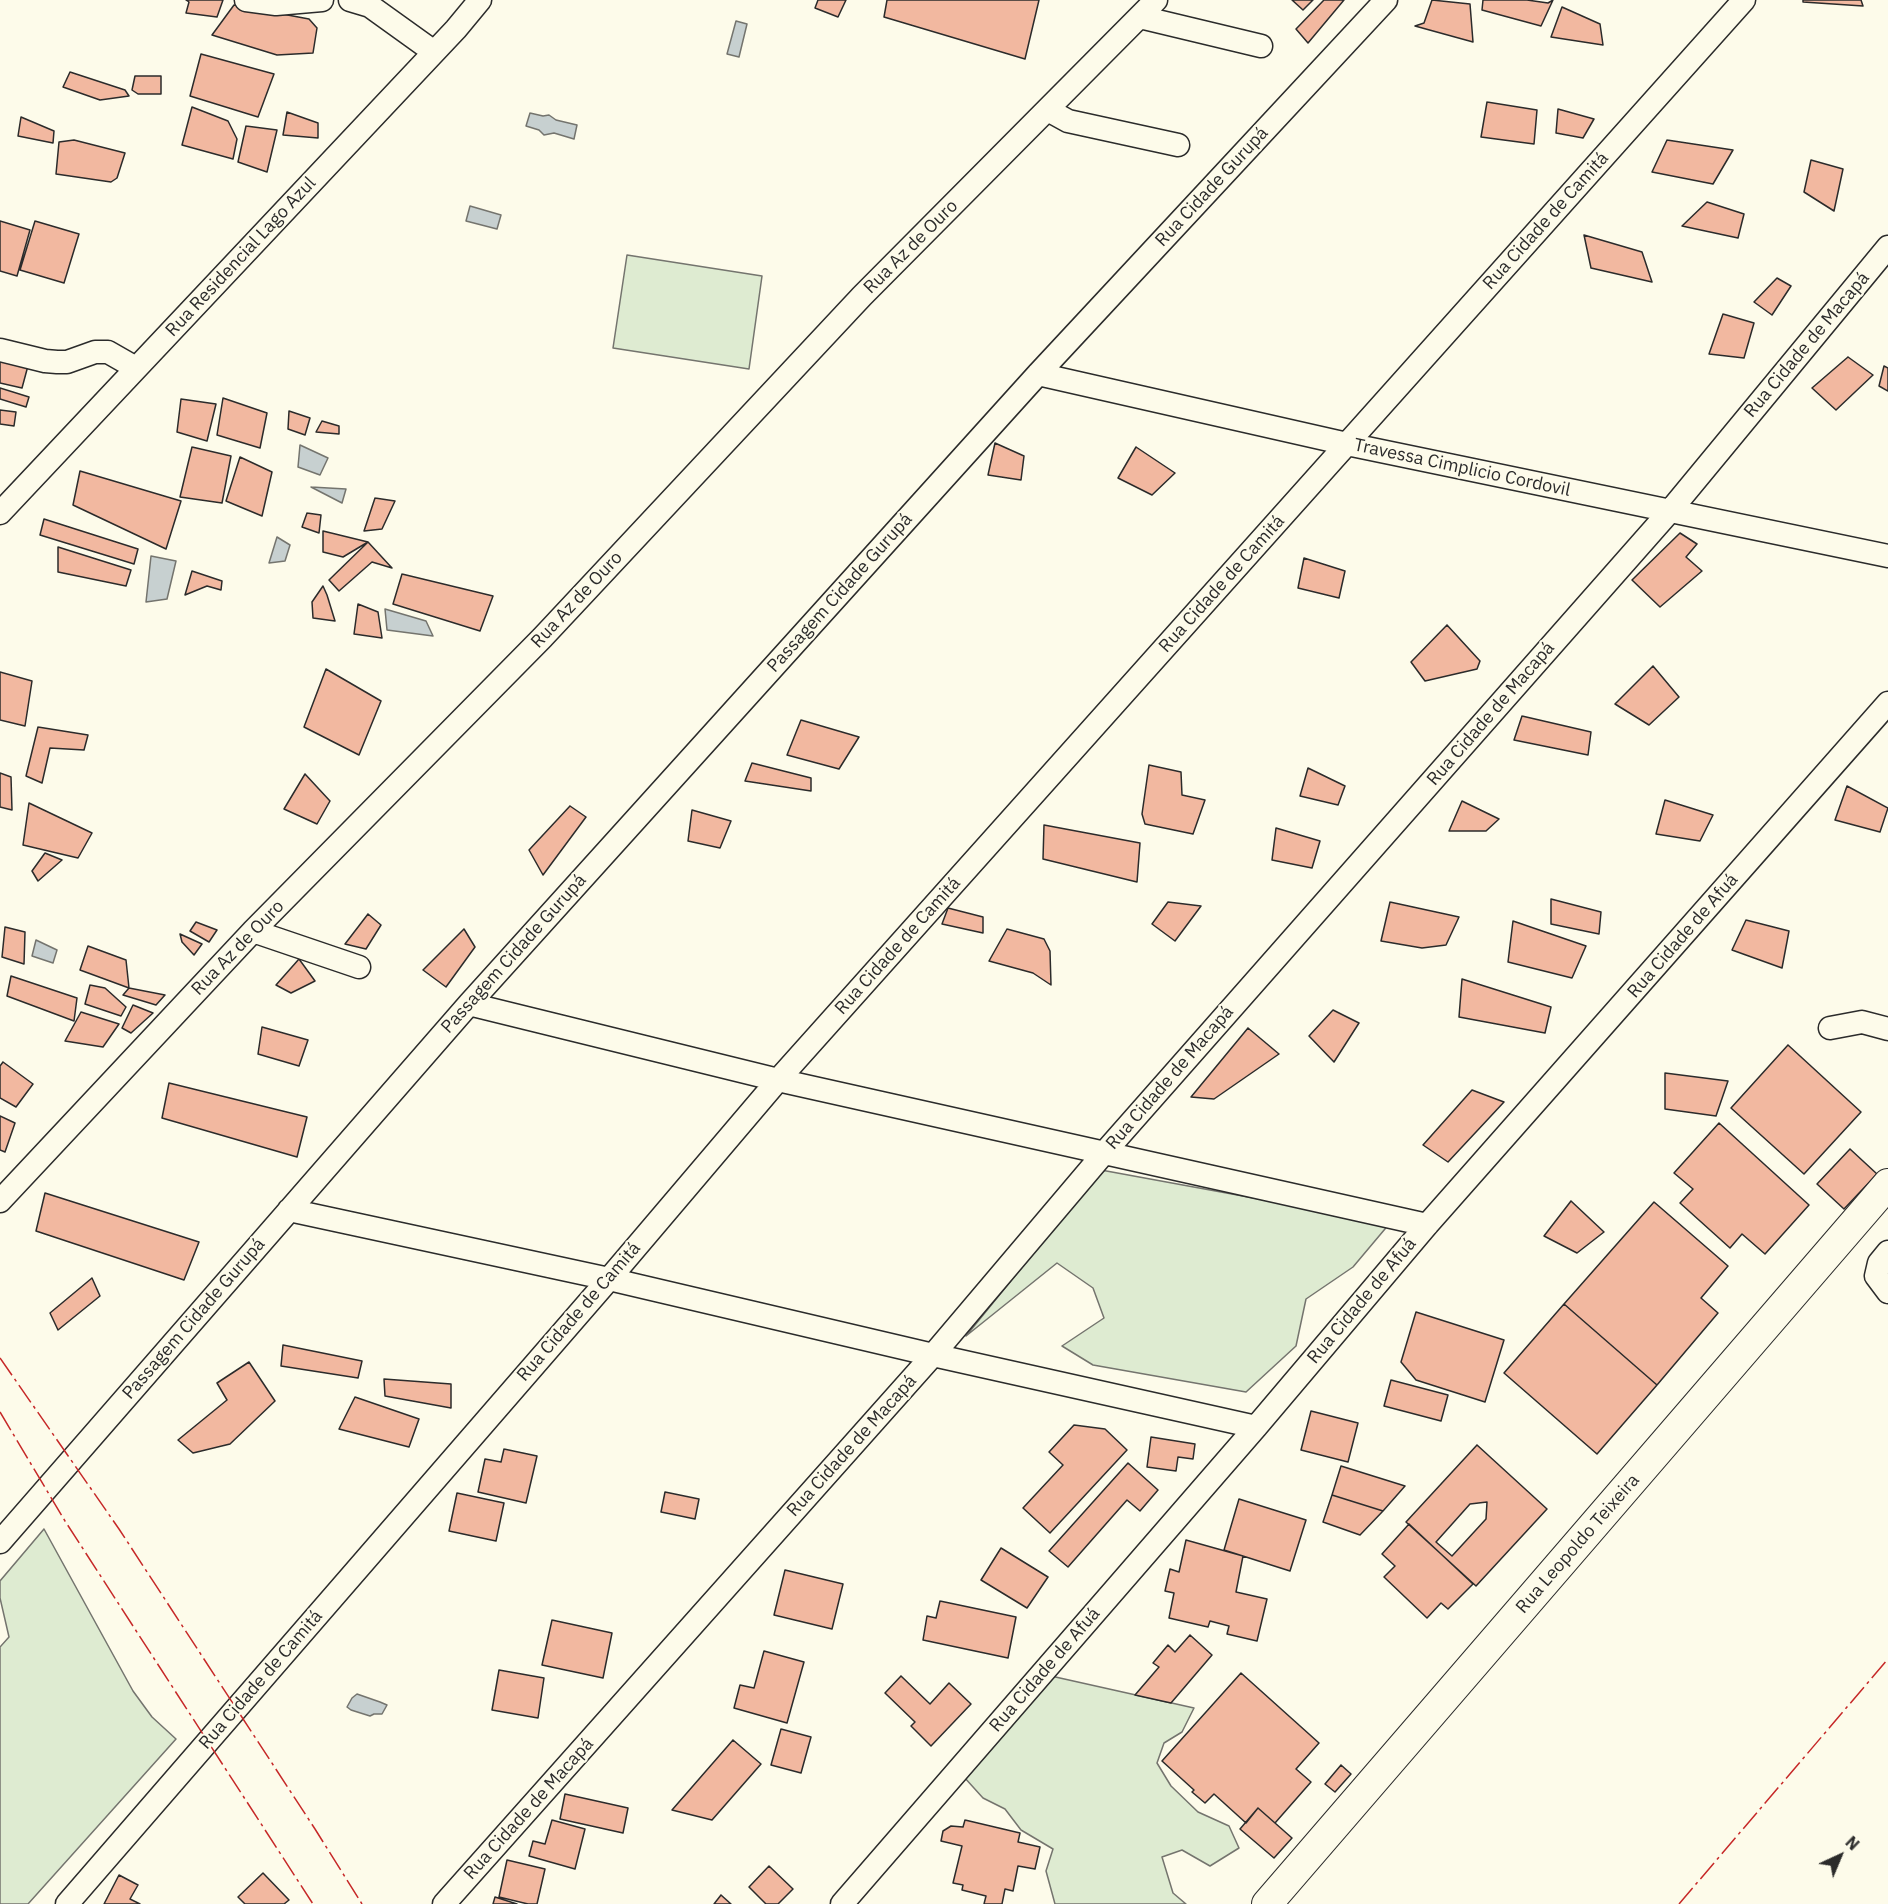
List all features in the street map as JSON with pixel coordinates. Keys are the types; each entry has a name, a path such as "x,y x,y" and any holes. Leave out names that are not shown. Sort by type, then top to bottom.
{"main road":[{"name":"Rua Leopoldo Teixeira","path":"1267,1904 1888,1184"}],"street":[{"path":"246,0 276,4 322,0"},
{"path":"350,0 370,6 434,52"},
{"name":"Rua Residencial Lago Azul","path":"0,513 434,52 480,0"},
{"name":"Rua Az de Ouro","path":"0,1201 253,931 542,638 862,296 1156,0"},
{"name":"Rua Cidade Gurupá","path":"1038,374 1386,0"},
{"name":"Rua Cidade de Camitá","path":"67,1904 609,1279 778,1080 1744,0"},
{"path":"1140,17 1261,46"},
{"path":"1048,110 1068,121 1178,145"},
{"name":"Rua Cidade de Macapá","path":"444,1904 933,1355 1104,1153 1670,511 1888,247"},
{"path":"0,350 57,362 67,362 96,352 108,352 136,368"},
{"name":"Travessa Cimplicio Cordovil","path":"1038,374 1347,444 1888,556"},
{"name":"Passagem Cidade Gurupá","path":"0,1542 469,1004 1038,374"},
{"name":"Rua Cidade de Afuá","path":"842,1904 1427,1225 1888,704"},
{"path":"253,931 359,967"},
{"path":"469,1004 778,1080 1427,1225"},
{"path":"1830,1028 1862,1022 1888,1029"},
{"path":"289,1209 1256,1426"},
{"path":"1888,1252 1879,1263 1876,1276 1888,1292"}],"green space":[{"path":"627,255 762,276 749,369 613,348"},
{"path":"1101,1170 1390,1223 1353,1267 1306,1299 1296,1346 1246,1392 1093,1365 1062,1346 1104,1318 1093,1288 1057,1263 966,1336"},
{"path":"44,1529 133,1691 152,1717 176,1739 28,1904 0,1904 0,1647 9,1637 0,1598 0,1581"},
{"path":"1051,1676 1194,1708 1182,1732 1164,1743 1157,1763 1171,1786 1198,1812 1229,1826 1239,1848 1210,1866 1182,1850 1162,1857 1173,1893 1186,1904 1055,1904 1046,1871 1053,1849 1021,1830 1005,1809 983,1798 964,1777"}],"shaded area":[{"path":"736,21 747,24 739,57 727,54"},
{"path":"530,113 549,115 556,120 577,125 574,139 554,133 544,135 539,130 526,126"},
{"path":"470,206 501,215 497,229 466,221"},
{"path":"300,445 328,458 320,475 298,467"},
{"path":"311,487 346,489 342,503"},
{"path":"277,537 290,545 285,561 269,563"},
{"path":"151,556 176,561 167,599 146,602"},
{"path":"385,609 426,621 433,636 387,630"},
{"path":"36,940 57,950 53,963 32,956"},
{"path":"357,1694 387,1705 382,1714 370,1716 347,1707"}],"building":[{"path":"186,0 223,0 217,17 186,13 189,2"},
{"path":"818,0 846,0 838,17 815,8"},
{"path":"887,0 1039,0 1025,59 884,17"},
{"path":"1292,0 1313,0 1303,10"},
{"path":"1324,0 1344,0 1308,43 1296,29"},
{"path":"1432,0 1470,4 1473,42 1415,26 1424,23"},
{"path":"1483,0 1527,0 1548,3 1553,0 1541,26 1482,10"},
{"path":"1803,0 1861,0 1863,6 1803,2"},
{"path":"234,5 309,19 317,28 313,53 277,55 212,35"},
{"path":"1562,7 1600,24 1603,45 1551,37"},
{"path":"201,54 274,74 258,117 190,96"},
{"path":"70,72 125,90 129,96 100,100 63,87"},
{"path":"135,76 161,76 161,94 138,94 132,90"},
{"path":"1487,102 1537,110 1534,144 1481,137"},
{"path":"192,107 228,121 237,139 233,159 182,145"},
{"path":"1558,109 1594,119 1583,138 1556,133"},
{"path":"287,112 318,123 318,138 283,135"},
{"path":"21,117 54,131 53,143 18,136"},
{"path":"246,126 277,130 267,172 238,162"},
{"path":"74,140 125,153 117,178 111,182 56,174 59,142"},
{"path":"1667,140 1733,150 1713,184 1652,172"},
{"path":"1811,160 1843,169 1834,211 1804,192"},
{"path":"1707,202 1744,214 1738,238 1682,226"},
{"path":"0,221 30,230 17,276 0,271"},
{"path":"35,221 79,234 64,283 20,270"},
{"path":"1584,235 1642,252 1652,282 1591,268"},
{"path":"1777,278 1791,286 1772,315 1754,302"},
{"path":"1723,314 1754,323 1744,358 1709,354"},
{"path":"0,355 29,362 22,388 0,383"},
{"path":"1848,357 1873,375 1836,410 1812,388"},
{"path":"1884,366 1888,368 1888,391 1879,386"},
{"path":"0,388 29,397 26,407 0,399"},
{"path":"223,398 267,413 260,448 217,435"},
{"path":"181,399 216,404 207,441 177,432"},
{"path":"0,410 16,412 14,426 0,424"},
{"path":"289,411 310,418 305,435 288,429"},
{"path":"322,421 339,426 339,434 316,432"},
{"path":"995,443 1024,456 1021,480 988,475"},
{"path":"192,447 231,456 222,503 180,497"},
{"path":"1136,447 1175,473 1152,495 1118,478"},
{"path":"240,457 272,472 262,516 226,501"},
{"path":"80,471 181,501 166,549 73,505"},
{"path":"375,498 395,501 382,529 364,531"},
{"path":"307,513 321,515 319,533 302,527"},
{"path":"44,519 138,549 134,564 40,535"},
{"path":"323,531 368,542 343,557 323,552"},
{"path":"1680,533 1697,544 1686,557 1702,571 1660,607 1632,580"},
{"path":"368,542 392,568 372,562 339,591 329,580"},
{"path":"58,547 131,570 126,586 58,572"},
{"path":"1304,558 1345,571 1339,598 1298,588"},
{"path":"192,571 222,581 221,590 207,586 185,595"},
{"path":"402,574 493,596 480,631 393,604"},
{"path":"323,586 335,621 313,618 312,602"},
{"path":"358,604 378,612 382,638 354,634"},
{"path":"1447,625 1480,661 1477,669 1425,681 1411,662"},
{"path":"1653,666 1679,697 1649,725 1615,704"},
{"path":"326,669 381,701 359,755 304,727"},
{"path":"0,672 32,681 25,726 0,720"},
{"path":"1522,716 1591,732 1588,755 1514,740"},
{"path":"801,720 859,737 839,769 787,755"},
{"path":"38,727 88,735 84,750 50,748 42,783 26,776"},
{"path":"752,763 811,778 811,791 745,781"},
{"path":"1149,765 1181,772 1182,795 1205,800 1193,834 1145,824 1142,814"},
{"path":"1308,768 1345,786 1338,805 1300,796"},
{"path":"0,773 11,777 12,810 0,807"},
{"path":"305,774 330,801 317,824 284,809"},
{"path":"1847,786 1888,808 1880,832 1835,820"},
{"path":"1665,800 1713,815 1700,841 1656,834"},
{"path":"1462,801 1499,819 1486,831 1449,831"},
{"path":"29,803 92,833 78,858 23,845"},
{"path":"570,806 586,817 543,875 529,850"},
{"path":"692,810 731,821 720,848 688,841"},
{"path":"1044,825 1140,843 1137,882 1043,859"},
{"path":"1276,828 1320,841 1312,868 1272,860"},
{"path":"45,853 62,860 38,881 32,871"},
{"path":"1551,899 1601,912 1599,934 1551,924"},
{"path":"1168,902 1201,906 1175,941 1152,924"},
{"path":"1390,902 1459,917 1446,945 1422,948 1381,941"},
{"path":"948,908 983,917 983,933 942,924"},
{"path":"368,914 381,925 366,949 345,944"},
{"path":"1746,920 1789,931 1782,968 1732,950"},
{"path":"1513,921 1586,946 1572,978 1508,962"},
{"path":"196,922 217,930 209,942 190,931"},
{"path":"5,927 25,932 24,964 2,957"},
{"path":"464,929 475,947 446,987 423,970"},
{"path":"1007,929 1044,939 1050,951 1051,985 1033,973 989,961"},
{"path":"180,934 202,944 194,955 182,942"},
{"path":"88,946 126,960 129,988 80,970"},
{"path":"299,959 315,981 291,993 276,985"},
{"path":"11,976 77,998 74,1021 7,996"},
{"path":"1462,979 1551,1007 1545,1033 1459,1017"},
{"path":"90,985 105,988 126,1007 121,1016 85,1004"},
{"path":"129,988 165,995 156,1005 123,995"},
{"path":"133,1005 153,1013 131,1033 122,1028"},
{"path":"1333,1010 1359,1023 1334,1062 1309,1036"},
{"path":"81,1012 119,1024 103,1047 65,1041"},
{"path":"262,1027 308,1040 299,1066 258,1054"},
{"path":"1248,1028 1279,1054 1214,1099 1191,1097"},
{"path":"1788,1045 1861,1112 1804,1174 1731,1108"},
{"path":"3,1062 33,1084 16,1107 0,1098 0,1066"},
{"path":"1665,1073 1728,1081 1716,1116 1665,1109"},
{"path":"169,1083 307,1117 297,1157 162,1118"},
{"path":"1472,1090 1504,1102 1448,1162 1423,1145"},
{"path":"0,1116 15,1123 5,1152 0,1150"},
{"path":"1719,1123 1809,1205 1765,1254 1742,1234 1730,1248 1680,1203 1693,1189 1674,1173"},
{"path":"1850,1149 1877,1174 1844,1209 1817,1184"},
{"path":"45,1193 199,1242 184,1280 36,1231"},
{"path":"1571,1201 1604,1232 1577,1253 1544,1236"},
{"path":"1654,1202 1728,1266 1701,1298 1718,1313 1657,1385 1564,1304"},
{"path":"92,1278 100,1296 58,1330 50,1313"},
{"path":"1564,1304 1657,1385 1597,1454 1504,1373"},
{"path":"1416,1312 1504,1340 1485,1402 1416,1380 1401,1362"},
{"path":"283,1345 362,1361 358,1378 281,1366"},
{"path":"249,1362 275,1401 230,1444 193,1453 178,1440 227,1400 217,1383"},
{"path":"384,1379 451,1384 451,1408 385,1396"},
{"path":"1391,1380 1448,1395 1441,1421 1384,1406"},
{"path":"355,1397 419,1419 409,1447 339,1429"},
{"path":"1311,1411 1358,1423 1348,1462 1301,1450"},
{"path":"1074,1425 1105,1429 1127,1450 1050,1533 1023,1508 1063,1465 1049,1452"},
{"path":"1151,1437 1195,1444 1193,1459 1178,1457 1176,1471 1147,1467"},
{"path":"1477,1445 1547,1509 1476,1586 1406,1522","holes":["1487,1502 1486,1519 1452,1556 1436,1542 1470,1504"]},
{"path":"504,1449 537,1456 526,1503 478,1492 485,1459 501,1462"},
{"path":"1128,1463 1158,1490 1140,1511 1127,1500 1068,1567 1049,1551"},
{"path":"1341,1466 1405,1486 1383,1511 1332,1495"},
{"path":"665,1492 699,1499 695,1519 661,1512"},
{"path":"457,1493 504,1503 496,1541 449,1531"},
{"path":"1332,1495 1383,1511 1360,1535 1323,1522"},
{"path":"1239,1499 1306,1520 1290,1571 1224,1550"},
{"path":"1409,1524 1473,1584 1448,1609 1441,1603 1427,1618 1384,1577 1395,1566 1382,1554"},
{"path":"1186,1540 1243,1556 1236,1592 1267,1599 1257,1641 1227,1634 1229,1626 1210,1621 1208,1627 1169,1618 1174,1593 1165,1591 1170,1569 1179,1572"},
{"path":"1001,1548 1048,1577 1027,1608 981,1580"},
{"path":"785,1570 843,1584 832,1629 774,1615"},
{"path":"940,1601 1016,1617 1008,1658 923,1640 927,1616 936,1618"},
{"path":"552,1620 612,1633 603,1678 542,1665"},
{"path":"1190,1635 1212,1655 1171,1703 1135,1695 1159,1667 1153,1663 1168,1645 1175,1652"},
{"path":"764,1651 804,1662 787,1723 734,1708 740,1685 754,1688"},
{"path":"499,1670 544,1678 538,1718 492,1710"},
{"path":"1241,1673 1319,1743 1296,1769 1311,1782 1275,1823 1258,1808 1246,1823 1214,1794 1205,1803 1162,1761"},
{"path":"901,1676 930,1704 949,1683 971,1704 931,1746 911,1726 915,1722 885,1693"},
{"path":"781,1729 811,1737 801,1773 771,1765"},
{"path":"733,1740 761,1764 712,1820 672,1810"},
{"path":"1341,1765 1351,1774 1335,1792 1325,1784"},
{"path":"565,1794 628,1808 623,1833 560,1819"},
{"path":"1258,1808 1292,1838 1274,1858 1240,1829"},
{"path":"552,1820 585,1829 575,1869 529,1856 533,1841 545,1844"},
{"path":"965,1820 1020,1833 1018,1842 1040,1847 1035,1869 1018,1866 1013,1891 1005,1889 1002,1904 984,1904 986,1896 962,1890 963,1885 953,1883 962,1846 941,1841 943,1831 951,1826 963,1827"},
{"path":"507,1860 545,1869 537,1904 499,1897"},
{"path":"769,1866 793,1889 778,1904 766,1904 749,1887"},
{"path":"263,1873 289,1900 284,1904 245,1904 238,1897"},
{"path":"119,1875 138,1885 130,1899 140,1904 104,1904"},
{"path":"721,1895 731,1904 714,1904"},
{"path":"495,1897 517,1904 493,1904"}],"power":[{"path":"0,1358 119,1529 362,1904"},
{"path":"0,1412 65,1521 313,1904"},
{"path":"1679,1904 1888,1659"}]}
